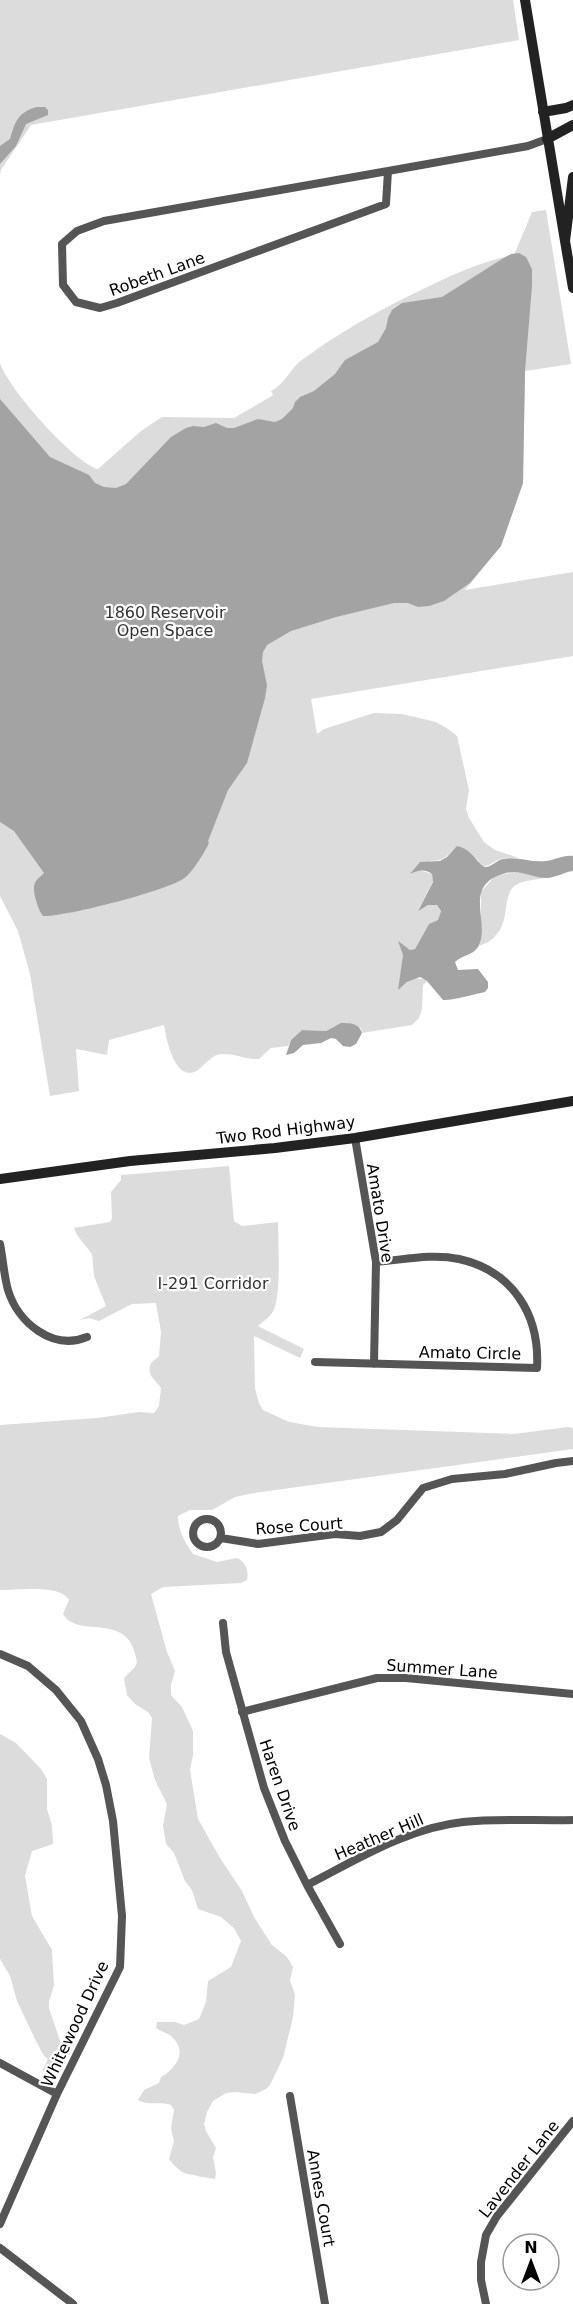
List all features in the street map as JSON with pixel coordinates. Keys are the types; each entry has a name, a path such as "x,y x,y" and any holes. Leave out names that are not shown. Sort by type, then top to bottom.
{"street":[{"path":"525,0 573,288"},
{"path":"543,112 573,105"},
{"path":"547,139 573,125"},
{"name":"Robeth Lane","path":"388,171 386,204 117,303 100,308 76,302 63,285 62,244 77,231 104,221 528,146 547,139"},
{"path":"565,241 573,177"},
{"name":"Two Rod Highway","path":"0,1179 130,1161 275,1149 355,1138 573,1101"},
{"name":"Amato Drive","path":"355,1138 376,1263 374,1364"},
{"path":"0,1244 9,1292 26,1319 43,1334 53,1338 70,1342 87,1337"},
{"name":"Amato Circle","path":"315,1362 537,1368 538,1350 534,1327 520,1299 506,1280 482,1266 458,1259 431,1257 376,1263"},
{"name":"Rose Court","path":"221,1538 258,1544 335,1534 360,1536 381,1532 397,1520 423,1488 452,1479 505,1474 556,1462 573,1461"},
{"name":"Haren Drive","path":"223,1623 226,1652 264,1788 285,1841 340,1944"},
{"name":"Whitewood Drive","path":"0,1654 28,1666 56,1690 81,1720 99,1759 113,1821 122,1916 120,1967 57,2094 0,2224"},
{"name":"Summer Lane","path":"242,1712 377,1678 406,1678 573,1694"},
{"name":"Heather Hill","path":"307,1885 370,1853 419,1832 462,1822 573,1820"},
{"path":"0,2063 57,2094"},
{"name":"Annes Court","path":"290,2096 326,2304"},
{"name":"Lavender Lane","path":"486,2304 481,2280 481,2262 486,2235 497,2216 573,2121"},
{"path":"0,2248 73,2304"}],"green space":[{"path":"0,0 513,0 519,40 31,125 0,175"},
{"name":"1860 Reservoir Open Space","path":"546,210 571,364 525,371 523,483 501,546 465,590 573,572 573,656 311,699 317,734 324,729 374,713 402,714 436,722 448,729 457,736 469,790 466,809 469,818 484,842 495,850 519,858 503,858 484,866 477,859 453,850 443,858 430,861 419,870 432,874 433,881 418,910 428,905 437,905 441,911 438,920 429,924 415,949 410,950 399,943 403,955 399,989 415,979 427,981 423,985 422,1009 419,1018 412,1025 362,1033 361,1028 335,1026 326,1031 302,1030 288,1046 271,1048 259,1059 227,1054 218,1055 198,1070 190,1073 183,1071 173,1058 164,1025 109,1040 107,1055 76,1049 79,1091 50,1096 30,974 18,931 0,896 0,363 15,389 43,423 73,453 98,469 141,431 162,417 234,418 273,395 271,391 299,362 359,323 456,274 514,255 532,212"},
{"path":"516,871 544,878 522,882 511,890 503,924 498,933 491,940 479,946 481,892 494,877"},
{"name":"I-291 Corridor","path":"229,1166 234,1221 242,1226 278,1222 277,1296 272,1313 258,1326 304,1349 300,1358 254,1336 255,1388 263,1410 289,1422 318,1427 514,1434 568,1427 573,1428 573,1449 254,1493 235,1497 212,1510 190,1510 178,1516 181,1531 193,1554 217,1562 237,1558 245,1564 248,1573 247,1580 241,1583 163,1587 151,1594 167,1652 175,1671 171,1695 182,1707 193,1731 193,1755 190,1770 198,1819 242,1891 254,1917 272,1945 287,1957 293,1967 290,1980 295,1995 293,2017 283,2058 270,2085 255,2094 226,2093 213,2101 207,2112 204,2124 216,2148 213,2157 215,2179 184,2173 169,2159 174,2141 171,2129 174,2110 171,2105 145,2103 138,2100 144,2090 159,2083 161,2077 171,2070 178,2060 177,2044 171,2036 156,2028 157,2022 175,2022 184,2025 199,2019 206,2002 208,1981 231,1967 241,1941 234,1928 221,1917 198,1909 192,1890 185,1881 174,1853 166,1844 163,1826 167,1804 155,1780 149,1758 152,1718 127,1695 124,1678 137,1662 132,1646 124,1636 114,1630 70,1622 63,1614 69,1600 57,1592 38,1589 0,1590 0,1425 97,1418 139,1412 154,1413 159,1406 161,1388 150,1371 151,1363 159,1356 161,1332 156,1303 132,1304 99,1321 89,1318 80,1320 106,1306 94,1276 92,1254 74,1228 110,1222 112,1218 111,1192 121,1180 121,1175"},
{"path":"0,1734 16,1743 41,1769 47,1779 47,1809 52,1826 53,1844 32,1851 25,1876 32,1916 52,1950 54,1985 49,2008 64,2053 56,2059 58,2071 53,2075 42,2071 48,2059 36,2041 17,2001 10,1976 0,1959"}],"shaded area":[{"path":"37,107 45,107 48,115 26,124 16,146 0,164 0,146 10,139 21,115"},
{"name":"1860 Reservoir Open Space","path":"519,253 526,257 532,269 525,371 523,483 501,546 470,583 444,601 418,607 408,603 394,603 336,617 291,631 267,645 262,661 267,685 265,698 247,763 228,790 209,843 190,873 173,884 137,896 92,908 43,916 35,897 34,886 44,873 14,831 0,822 0,399 50,457 89,475 95,483 104,487 116,488 126,484 171,437 186,428 204,427 216,423 227,428 234,428 258,419 275,422 282,419 300,397 314,391 335,374 345,360 378,342 392,310 402,303 442,297 502,259"},
{"path":"457,846 463,848 486,867 503,859 540,861 573,856 573,871 546,878 511,872 492,879 484,886 481,895 482,927 478,947 455,962 458,970 478,969 488,982 485,992 443,1000 427,981 420,977 407,982 398,990 403,955 398,941 410,950 415,949 429,924 438,920 441,911 437,905 428,905 418,911 433,882 432,874 421,871 410,874 420,862 440,861"},
{"path":"341,1023 354,1024 359,1027 362,1033 356,1044 350,1047 343,1046 336,1039 331,1038 321,1043 303,1045 294,1053 286,1055 291,1040 302,1030 326,1031"}]}
